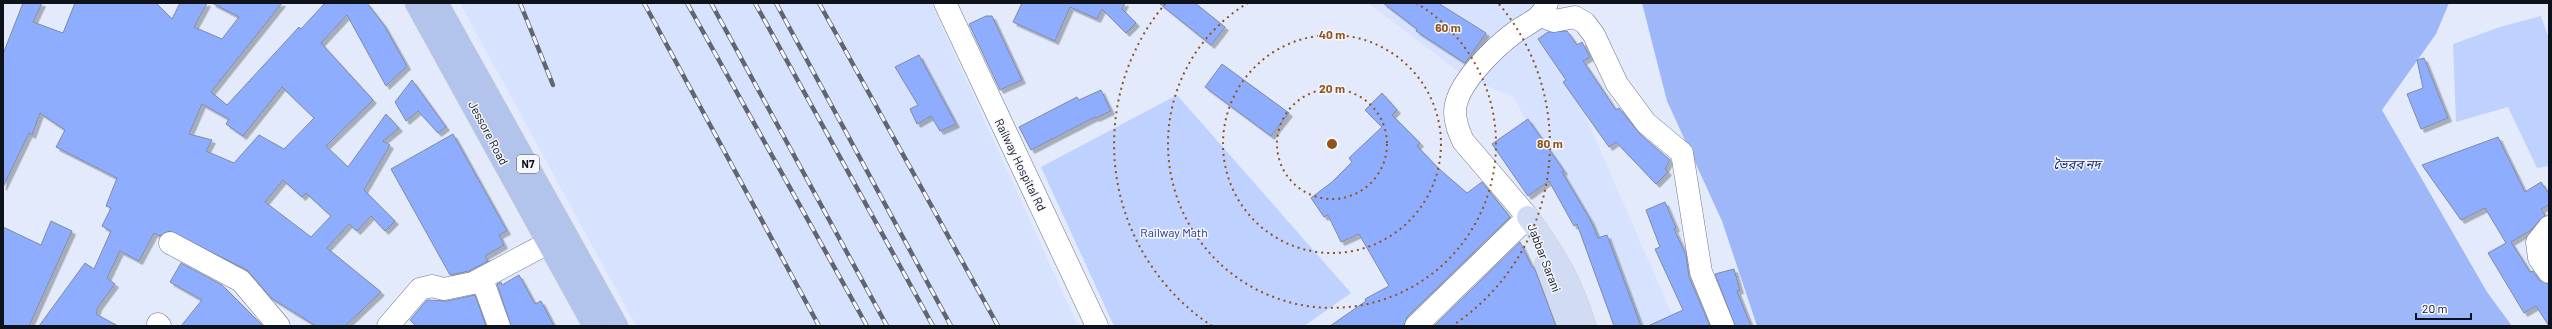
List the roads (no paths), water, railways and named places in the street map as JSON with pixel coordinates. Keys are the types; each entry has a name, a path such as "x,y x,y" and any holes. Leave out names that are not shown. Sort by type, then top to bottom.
{"highway":[{"name":"Jessore Road","path":"416,3 554,238 594,326"},
{"name":"N7","path":"437,3 554,238 617,326"}],"main road":[{"name":"Jabbar Sarani","path":"1528,216 1569,326"},
{"name":"Jabbar Sarani","path":"1528,216 1559,260 1579,303 1585,326"}],"street":[{"name":"Railway Hospital Rd","path":"945,3 1097,326"},
{"path":"1416,326 1528,216 1463,141 1457,128 1455,111 1458,97 1475,70 1507,38 1544,10 1554,21 1575,17 1585,23 1594,35 1617,84 1646,123 1682,153 1701,272 1723,326"},
{"path":"2549,227 2537,242 2539,258 2549,272"},
{"path":"388,326 420,289 432,286 444,289 458,287 482,279 554,238"},
{"path":"170,243 241,281 279,326"},
{"path":"482,279 499,326"}],"water":[{"name":"ভৈরব নদ","path":"1642,3 2449,3 2436,34 2382,110 2487,292 2512,326 1757,326 1722,221 1667,101"}],"railway":[{"path":"520,3 553,85"},
{"path":"644,3 819,326"},
{"path":"687,3 867,326"},
{"path":"711,3 887,326"},
{"path":"755,3 933,326"},
{"path":"776,3 951,326"},
{"path":"819,3 998,326"}],"park label":[{"name":"Railway Math","path":"1174,233"}]}
